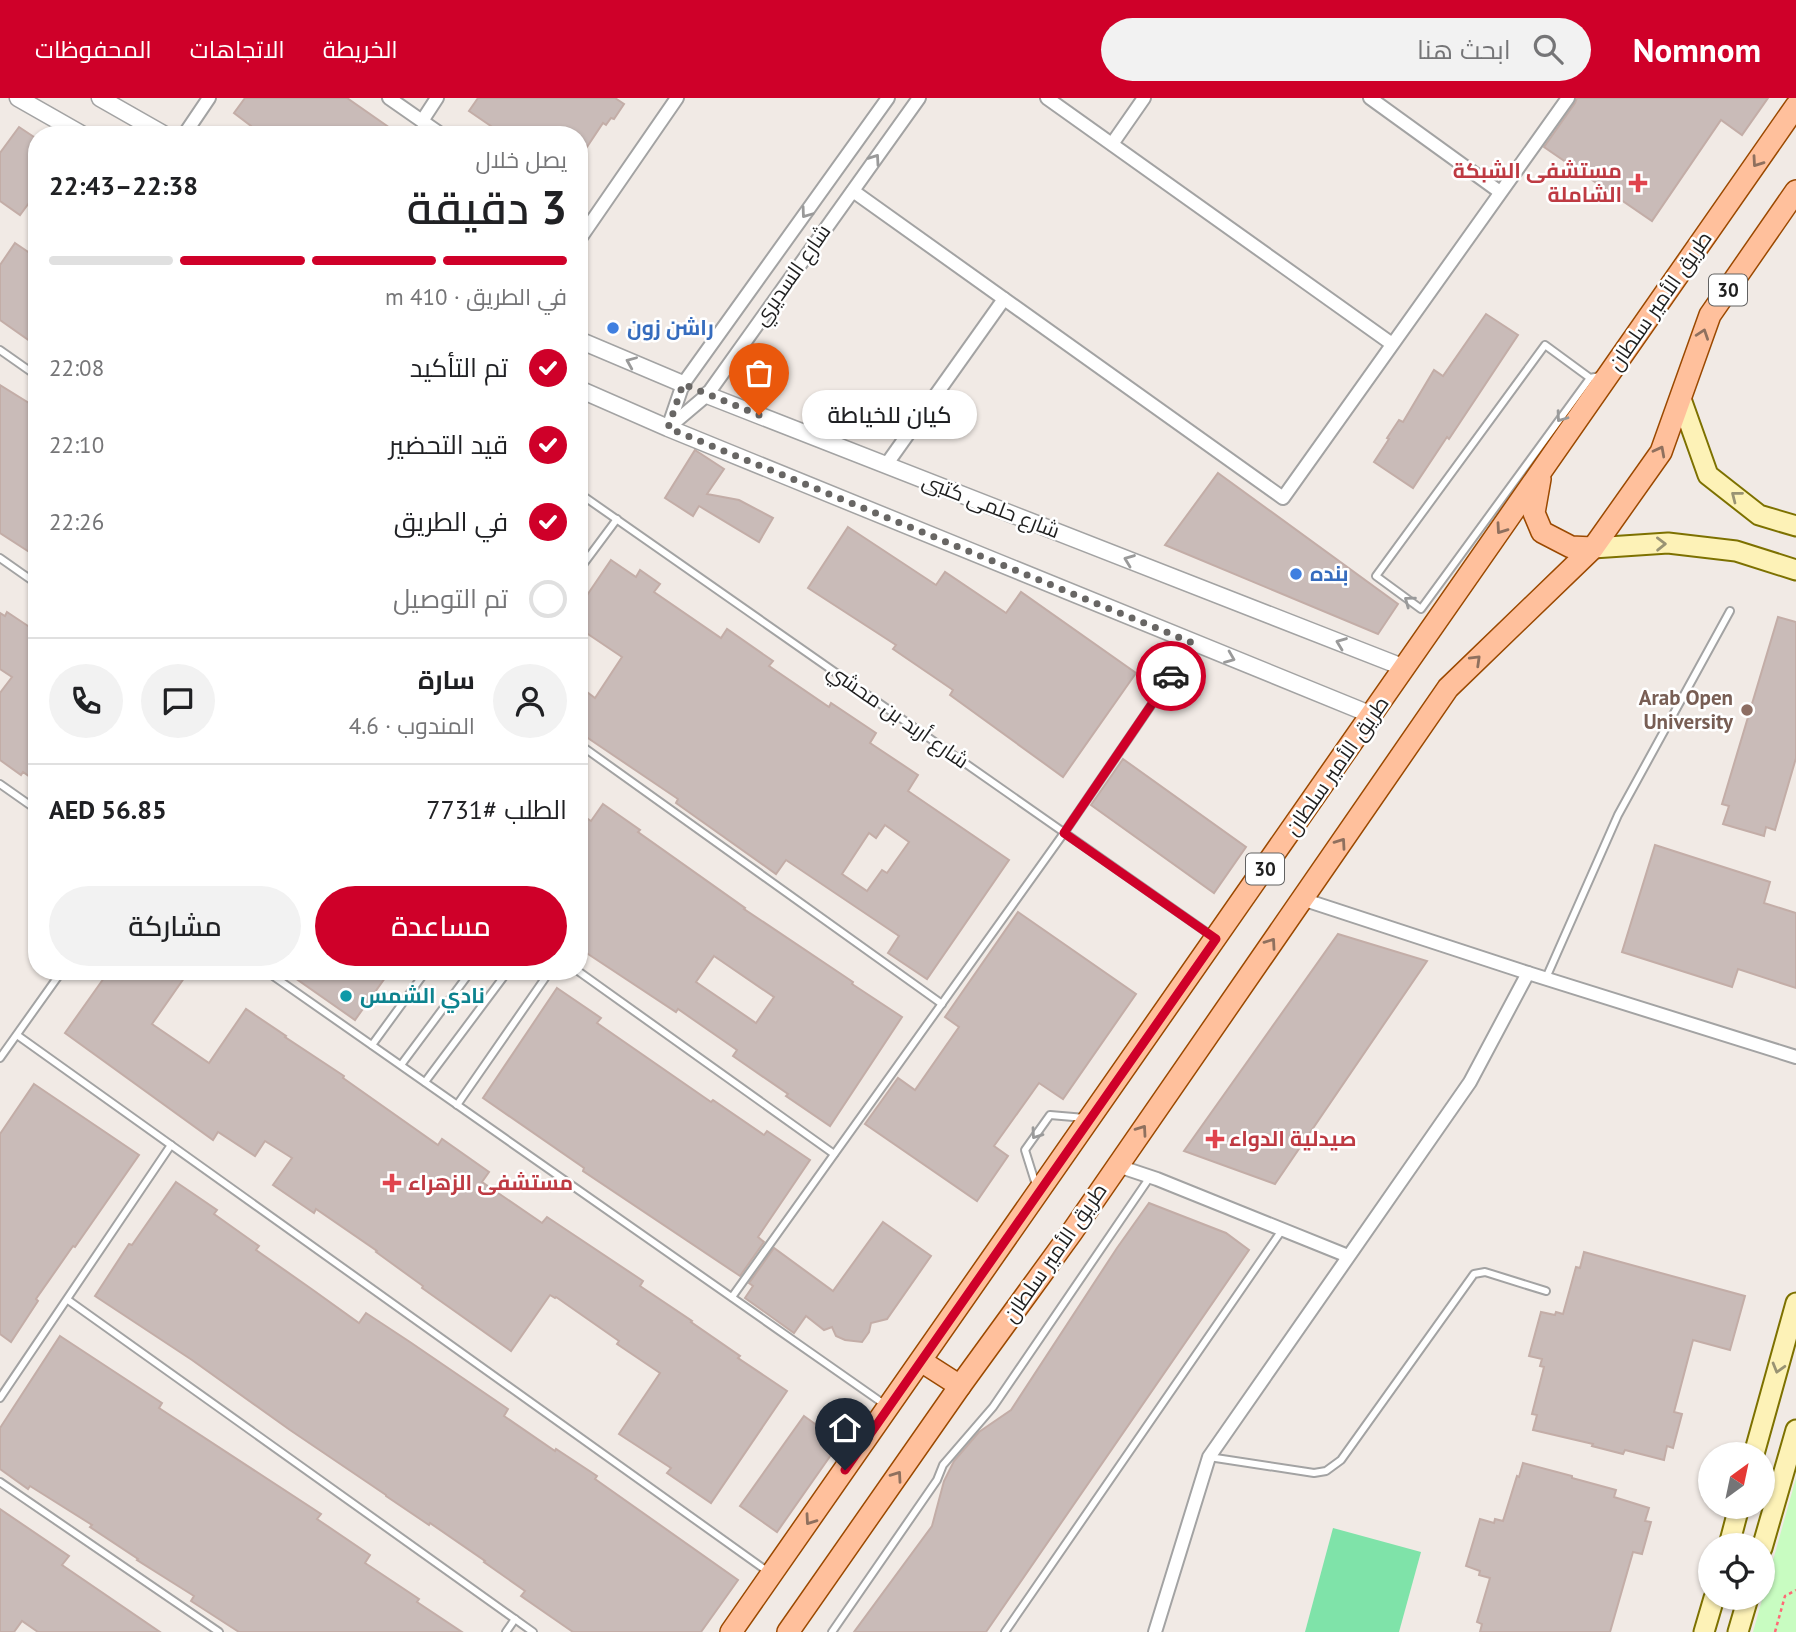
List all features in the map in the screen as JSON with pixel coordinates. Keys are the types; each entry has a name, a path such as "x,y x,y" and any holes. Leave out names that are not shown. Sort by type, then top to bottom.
{"main road":[{"name":"طريق الأمير سلطان","path":"732,1632 1540,473 1600,376 1796,106"},
{"name":"طريق الأمير سلطان","path":"788,1632 1118,1166 1448,688 1593,548 1661,452 1710,315 1796,191"},
{"path":"1681,399 1708,475 1759,514 1796,526"},
{"path":"1540,473 1534,513 1542,532 1571,547 1668,543 1736,551 1796,570"},
{"path":"1757,1442 1796,1303"},
{"path":"921,1361 960,1386"},
{"path":"1766,1533 1796,1430"},
{"path":"1704,1632 1710,1610"},
{"path":"1738,1632 1744,1610"}],"street":[{"path":"16,98 67,126"},
{"path":"100,98 149,126"},
{"path":"190,126 209,98"},
{"path":"389,98 429,126"},
{"path":"422,121 437,98"},
{"path":"588,225 677,98"},
{"name":"شارع السديري","path":"668,428 683,384 888,98"},
{"name":"شارع السديري","path":"668,428 708,395 919,98"},
{"path":"1047,98 1392,344"},
{"path":"1112,144 1144,98"},
{"path":"1370,98 1500,192"},
{"path":"852,191 1283,498 1567,98"},
{"path":"887,465 1004,299"},
{"name":"شارع حلمى كتبى","path":"588,344 708,395 1405,668"},
{"path":"588,393 1372,715"},
{"path":"1302,899 1796,1057"},
{"path":"1154,1632 1209,1457 1470,1082 1528,972"},
{"path":"1118,1166 1348,1256"}],"lane":[{"path":"16,98 55,126"},
{"path":"1545,345 1600,376 1421,609 1376,576 1545,345"},
{"path":"0,350 28,370"},
{"name":"شارع أربد بن محشي","path":"588,499 1216,939"},
{"path":"588,558 617,519"},
{"path":"0,558 28,578"},
{"path":"1428,600 1436,622"},
{"path":"1546,978 1618,816 1730,611"},
{"path":"732,1297 1064,833 1193,643"},
{"path":"588,750 942,1004"},
{"path":"0,783 28,803"},
{"path":"588,978 834,1154"},
{"path":"0,1058 56,980"},
{"path":"279,980 889,1407"},
{"path":"372,1045 419,980"},
{"path":"401,1065 464,980"},
{"path":"425,1082 501,980"},
{"path":"457,1104 544,980"},
{"path":"17,1035 772,1575"},
{"path":"1038,1194 1025,1150 1050,1115 1091,1118"},
{"path":"0,1398 171,1145"},
{"path":"832,1632 937,1480 943,1465 993,1407 1150,1177"},
{"path":"1005,1632 1282,1230"},
{"path":"1209,1457 1314,1473 1326,1471 1341,1460 1474,1274 1485,1272 1546,1291"},
{"path":"68,1300 533,1632"},
{"path":"0,1482 219,1632"},
{"path":"506,1632 515,1619"}],"path":[{"path":"1775,1632 1785,1596 1796,1590"}],"green space":[{"path":"1796,1478 1796,1632 1753,1632 1759,1610 1775,1610 1775,1553"},
{"path":"1333,1528 1421,1552 1399,1632 1305,1632"}],"building":[{"path":"245,98 347,98 387,126 251,126 234,113"},
{"path":"478,98 615,98 624,104 614,119 611,118 606,125 603,123 588,146 588,126 491,126 469,111"},
{"name":"مستشفى الشبكة الشاملة","path":"1577,98 1768,98 1742,135 1721,120 1652,221 1544,147"},
{"path":"19,127 28,133 28,204 20,215 0,201 0,153"},
{"path":"15,243 28,252 28,340 0,320 0,265"},
{"path":"1486,314 1518,335 1413,488 1374,462 1399,420 1403,422 1434,370 1443,376"},
{"path":"0,385 28,402 28,551 0,533"},
{"path":"695,450 724,469 707,494 739,500 773,518 759,542 699,506 693,516 665,498"},
{"name":"بنده","path":"1218,473 1398,604 1378,634 1165,545"},
{"path":"848,527 936,585 945,572 1006,613 1021,592 1136,673 1063,777 950,695 953,690 893,649 896,645 808,588"},
{"path":"611,560 636,577 640,570 660,584 654,592 721,638 727,629 773,661 769,666 829,707 831,703 876,733 870,743 918,775 908,791 1009,860 927,979 888,953 899,936 786,860 776,874 676,803 678,799 588,738 588,693 595,698 622,657 588,634 588,594","holes":["885,825 909,842 887,873 882,870 867,891 842,874 869,833 876,838"]},
{"path":"7,612 28,626 28,776 23,772 21,775 0,760 0,693 12,677 0,669 0,613 5,616"},
{"path":"1778,617 1796,622 1796,758 1775,830 1766,827 1764,836 1723,824 1729,806 1722,804"},
{"path":"1123,759 1246,847 1214,893 1091,805"},
{"path":"603,804 744,909 902,1017 830,1126 733,1056 737,1050 678,1009 676,1012 588,954 588,819 591,821","holes":["714,956 774,997 756,1023 696,982"]},
{"path":"1655,845 1770,882 1764,903 1796,913 1796,988 1738,969 1732,987 1622,952"},
{"path":"1018,912 1136,994 1063,1099 1039,1083 994,1146 1008,1156 977,1201 865,1124 898,1078 915,1090 959,1027 945,1017"},
{"path":"1338,934 1427,961 1275,1184 1184,1151"},
{"path":"103,980 183,980 152,1024 209,1063 246,1009 438,1145 442,1139 489,1172 482,1182 542,1223 547,1217 643,1281 640,1286 787,1391 711,1503 667,1473 671,1468 619,1434 660,1373 617,1344 619,1341 550,1295 511,1351 422,1288 423,1286 377,1251 316,1209 314,1213 273,1185 292,1158 265,1141 255,1156 218,1132 213,1140 65,1033"},
{"name":"نادي الشمس","path":"298,980 384,980 355,1020"},
{"path":"557,988 601,1018 597,1023 711,1102 713,1100 764,1135 767,1131 810,1160 758,1237 764,1242 740,1276 583,1171 584,1168 483,1098"},
{"path":"34,1084 139,1155 36,1299 38,1301 11,1342 0,1334 0,1134"},
{"path":"176,1182 217,1210 214,1214 259,1246 256,1250 359,1323 366,1313 410,1342 508,1409 504,1416 597,1476 595,1479 738,1580 701,1632 573,1632 521,1596 525,1591 485,1561 95,1296 129,1244 132,1245"},
{"path":"1149,1203 1226,1233 1249,1250 986,1632 854,1632 932,1526 944,1481 954,1461 979,1432 1011,1410"},
{"path":"883,1222 931,1256 887,1319 871,1323 862,1342 836,1336 832,1327 824,1330 806,1316 794,1333 745,1298 753,1286 749,1283 774,1248 833,1291"},
{"path":"1584,1252 1745,1296 1730,1350 1693,1340 1674,1412 1682,1414 1673,1448 1667,1446 1664,1460 1625,1450 1623,1454 1533,1430 1537,1415 1532,1414 1544,1367 1540,1366 1542,1359 1529,1356 1541,1312 1563,1314 1576,1267 1580,1268"},
{"path":"60,1336 162,1403 159,1408 321,1514 317,1519 370,1555 365,1563 462,1632 239,1632 191,1601 194,1596 137,1560 90,1527 92,1525 30,1486 28,1489 0,1469 0,1428"},
{"path":"804,1416 840,1442 777,1532 740,1506"},
{"path":"1523,1463 1616,1490 1614,1497 1649,1508 1645,1521 1651,1522 1642,1554 1633,1552 1610,1632 1480,1632 1482,1624 1477,1622 1490,1578 1479,1575 1480,1571 1466,1566 1480,1519 1494,1523 1495,1519 1503,1521"},
{"path":"0,1509 69,1556 62,1565 160,1632 38,1632 22,1621 14,1632 0,1632"}],"way so far":[{"path":"759,415 683,384 668,428 1193,643 1171,676"}],"place":[{"name":"مستشفى الشبكة الشاملة","path":"1638,183"},
{"name":"راشن زون","path":"613,328"},
{"name":"كيان للخياطة","path":"759,415"},
{"name":"بنده","path":"1296,574"},
{"name":"Arab Open University","path":"1747,710"},
{"name":"نادي الشمس","path":"346,996"},
{"name":"صيدلية الدواء","path":"1215,1139"},
{"name":"مستشفى الزهراء","path":"392,1183"}],"route":[{"path":"845,1470 1216,939 1064,833 1171,676"}]}
